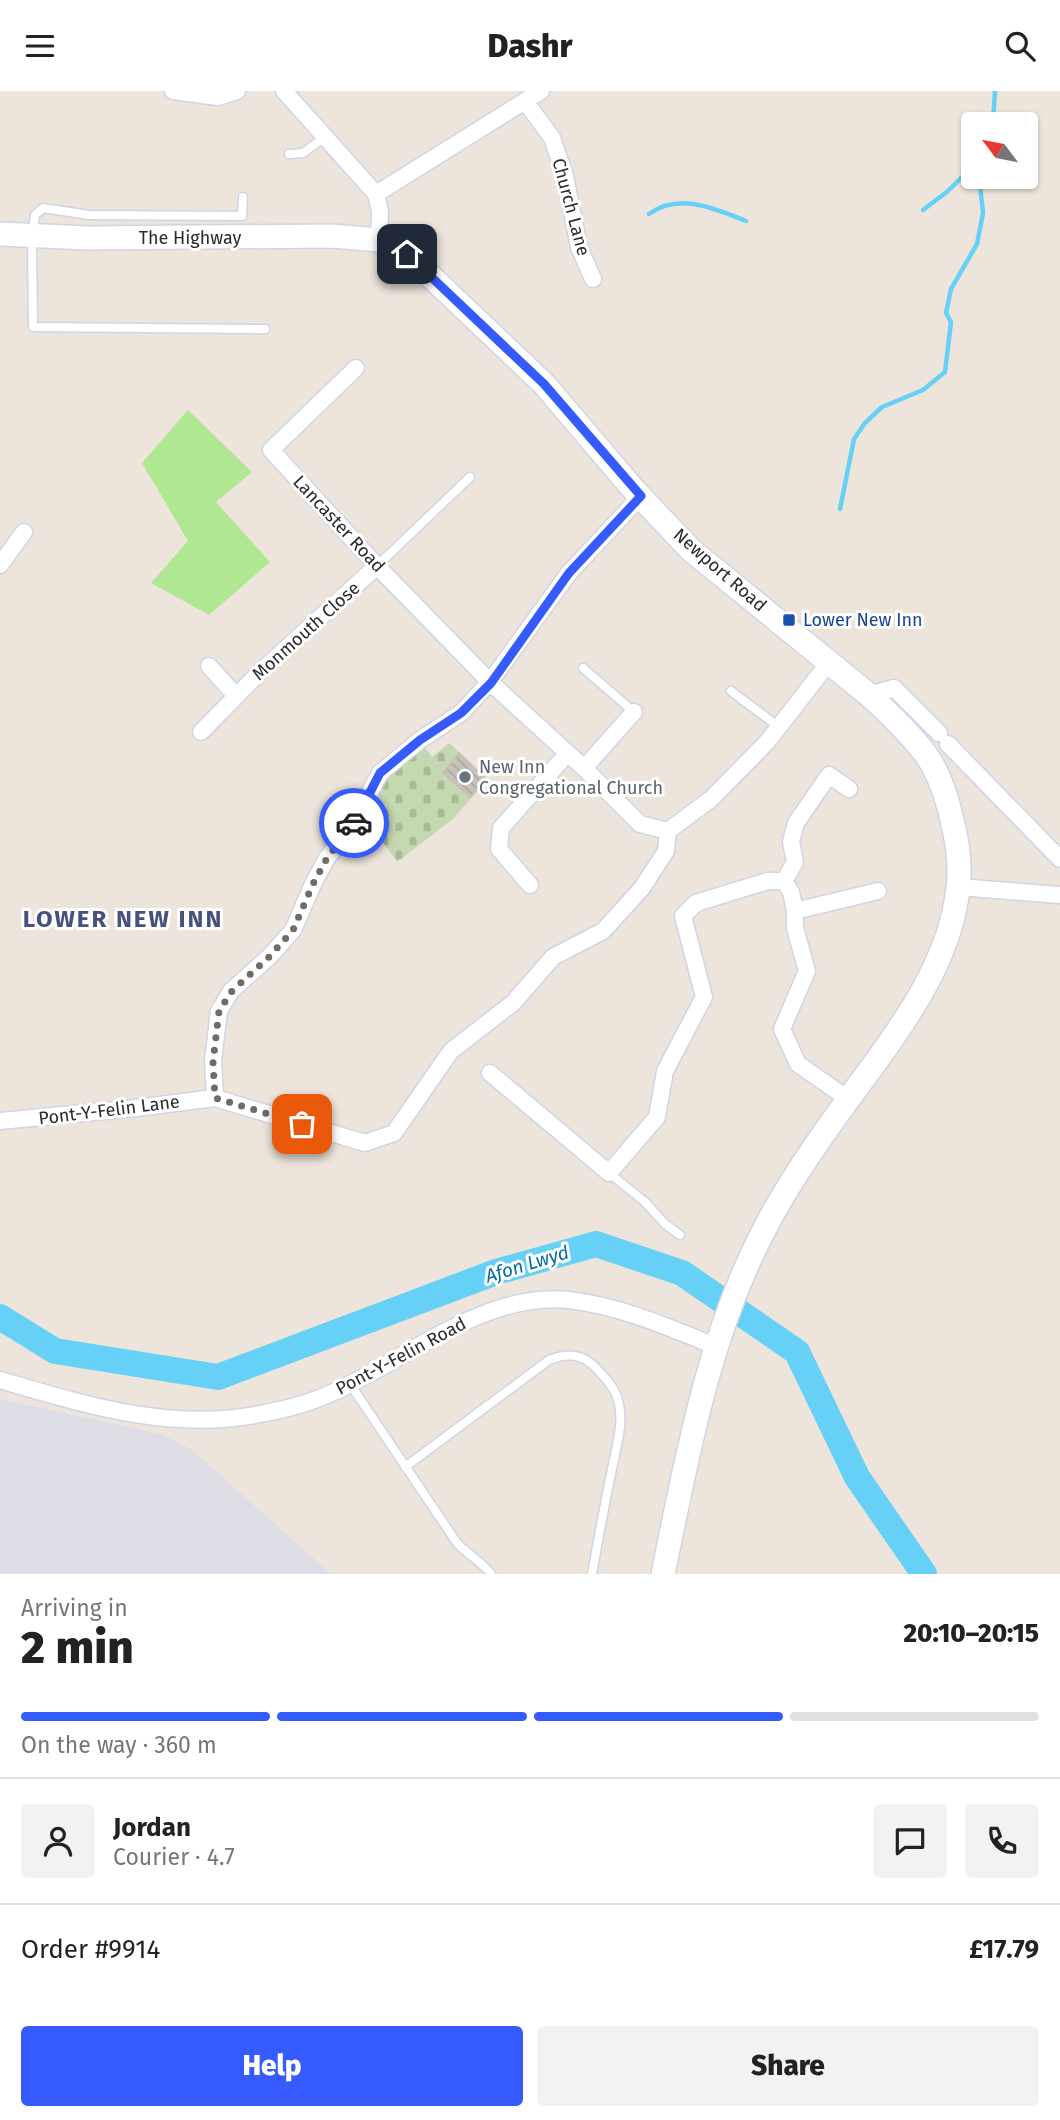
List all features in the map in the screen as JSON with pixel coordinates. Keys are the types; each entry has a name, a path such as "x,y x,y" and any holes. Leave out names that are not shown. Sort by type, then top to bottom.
{"street":[{"path":"173,91 218,96 237,91"},
{"path":"284,91 376,194 380,211 379,240"},
{"path":"376,194 541,91"},
{"name":"Church Lane","path":"525,101 552,138 565,176 579,247 593,279"},
{"name":"The Highway","path":"0,234 87,238 332,236 379,240"},
{"name":"Newport Road","path":"379,240 407,254 544,384 691,550 830,661 894,717 928,758 947,796 955,833 959,887 946,938 924,986 889,1044 790,1183 740,1279 715,1346 689,1447 663,1574"},
{"name":"Lancaster Road","path":"356,368 271,450 377,566 491,683 584,768 640,824 668,831"},
{"path":"215,1098 213,1062 219,1011 232,991 270,956 293,930 327,858 353,825 380,773 420,740 461,713 491,683 569,573 641,496"},
{"path":"0,565 24,532"},
{"name":"Monmouth Close","path":"201,732 258,673 377,566"},
{"path":"668,831 711,799 779,727 830,661"},
{"path":"209,666 236,696"},
{"path":"869,695 894,688 1060,859"},
{"path":"584,768 634,712"},
{"path":"530,885 499,849 501,828 567,754"},
{"path":"784,881 795,862 791,842 796,823 803,813 830,775 849,789"},
{"name":"Pont-Y-Felin Lane","path":"0,1121 67,1116 215,1098 365,1143 394,1133 451,1051 513,1003 552,957 603,931 642,888 666,851 668,831"},
{"path":"490,1073 609,1173 657,1117 664,1071 704,997 682,916 696,903 768,881 784,881"},
{"path":"784,881 791,892 795,927 807,971 782,1028 799,1064 848,1099"},
{"path":"959,887 1060,895"},
{"path":"795,911 878,891"},
{"name":"Pont-Y-Felin Road","path":"0,1380 129,1415 188,1421 264,1413 334,1392 461,1323 516,1303 568,1300 639,1316 715,1346"}],"lane":[{"path":"289,154 303,153 326,137"},
{"path":"243,197 242,216 89,215 43,208 35,215 32,235 33,327 265,329"},
{"path":"377,566 470,477"},
{"path":"583,668 634,712"},
{"path":"731,691 779,727"},
{"path":"609,1173 680,1235"},
{"path":"405,1468 549,1360 570,1353 579,1356 591,1363 611,1385 618,1396 620,1408 618,1436 592,1574"},
{"path":"350,1384 457,1543 482,1562 491,1574"}],"shaded area":[{"path":"0,1399 161,1434 192,1450 331,1574 0,1574"}],"green space":[{"path":"188,410 252,472 216,502 270,562 209,615 151,583 188,541 142,463"},
{"path":"420,740 432,757 449,743 487,780 453,819 397,862 361,812 380,773"}],"building":[{"name":"New Inn Congregational Church","path":"459,753 487,780 470,797 443,773"}],"waterway":[{"path":"994,112 995,91"},
{"path":"923,210 961,178"},
{"path":"840,509 854,439 865,423 882,407 923,390 945,372 951,322 946,313 951,289 977,244 983,213 980,189"},
{"path":"649,214 661,207 685,203 710,208 746,221"},
{"name":"Afon Lwyd","path":"0,1317 55,1351 218,1377 496,1272 596,1244 682,1273 797,1352 857,1477 924,1574"}],"way so far":[{"path":"302,1124 215,1098 213,1062 219,1011 232,991 270,956 293,930 327,858 354,823"}],"place":[{"name":"Lower New Inn","path":"789,620"},
{"name":"New Inn Congregational Church","path":"465,777"}],"district":[{"name":"LOWER NEW INN","path":"123,919"}],"route":[{"path":"354,823 380,773 420,740 461,713 491,683 569,573 641,496 544,384 407,254"}]}
